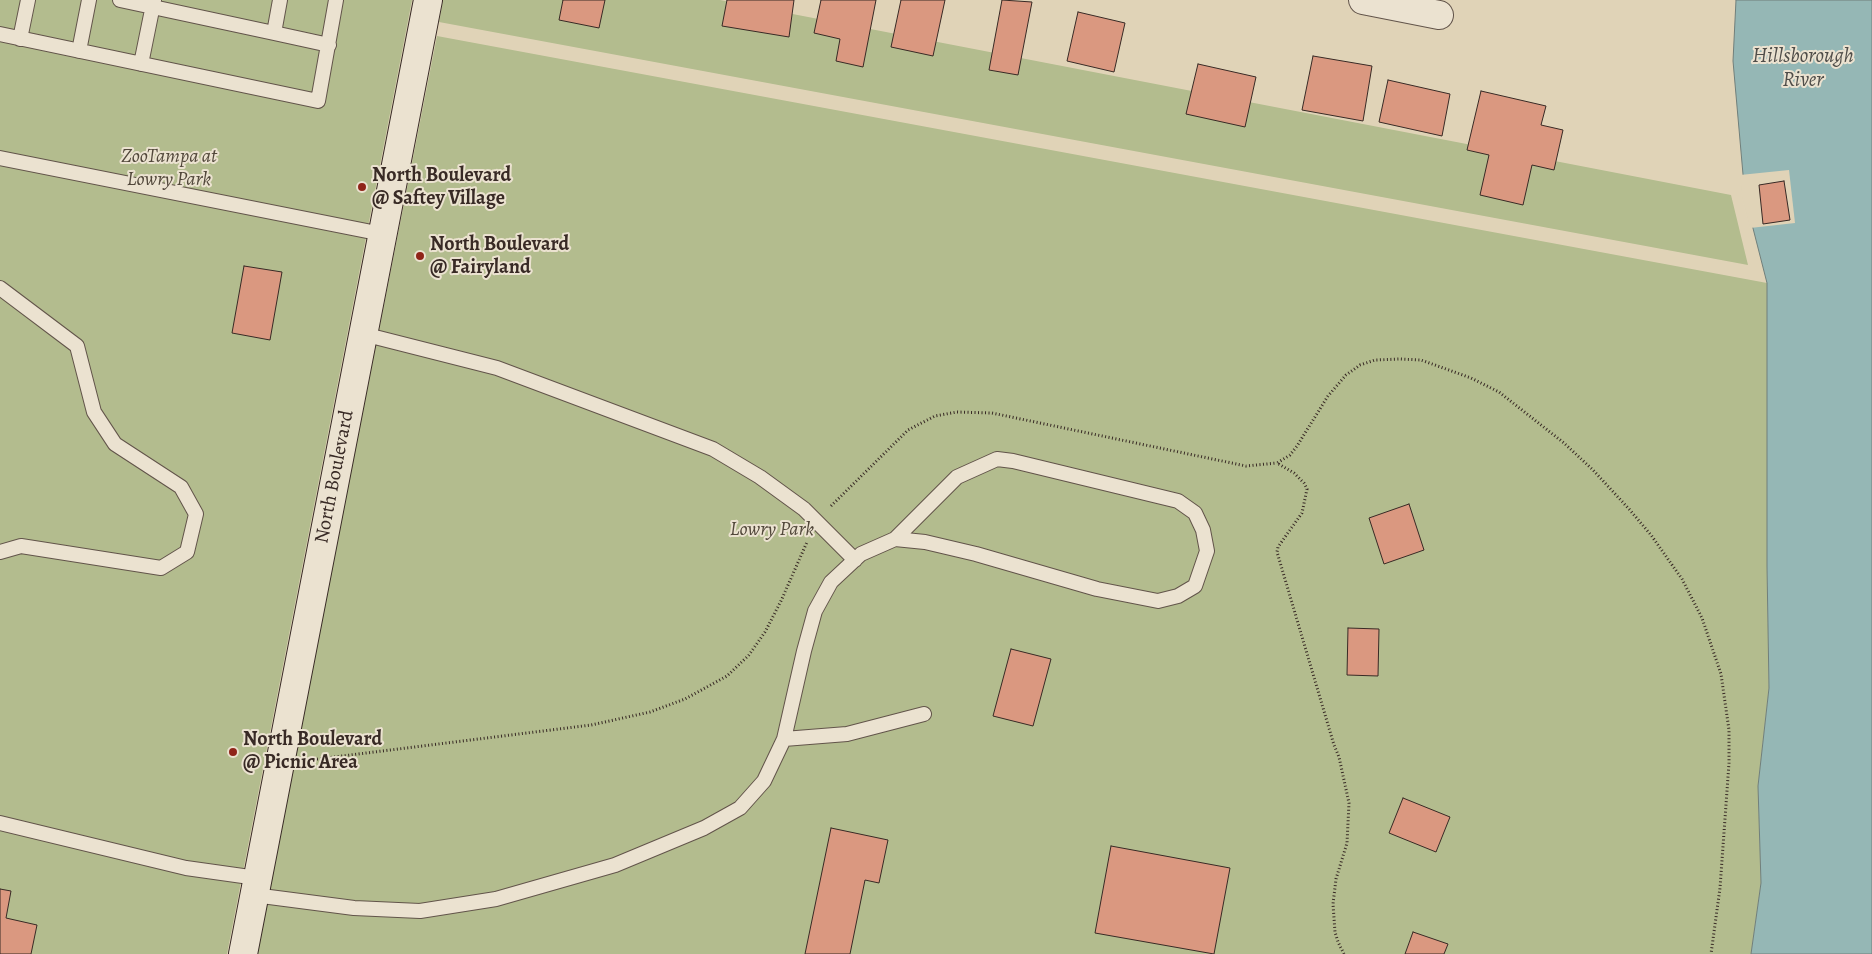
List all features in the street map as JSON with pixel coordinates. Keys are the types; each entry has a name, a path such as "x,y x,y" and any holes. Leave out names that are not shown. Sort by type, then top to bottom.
{"street":[{"name":"North Boulevard","path":"242,954 428,0"},
{"path":"1363,0 1439,15"}],"lane":[{"path":"20,39 28,0"},
{"path":"79,51 89,0"},
{"path":"120,0 153,4 329,45"},
{"path":"274,33 280,0"},
{"path":"0,34 318,101 336,0"},
{"path":"141,64 153,4"},
{"path":"0,158 382,234"},
{"path":"0,288 77,346 94,412 115,444 181,487 196,514 187,552 162,568 20,546 0,552"},
{"path":"363,334 497,368 713,449 760,477 804,509 855,560"},
{"path":"0,823 354,908 420,911 496,899 615,865 704,828 740,808 764,781 784,739 815,611 831,582 861,554 895,539 957,478 997,459 1013,461 1178,501 1195,513 1203,530 1207,551 1194,586 1178,596 1158,601 1097,589 976,554 926,542 895,539"},
{"path":"784,739 848,734 924,714"}],"path":[{"path":"318,758 591,725 650,712 685,699 727,676 749,654 765,632 782,601 808,539 837,498 908,430 935,416 957,412 992,413 1246,466 1277,463 1290,455 1328,396 1346,375 1360,365 1375,360 1421,360 1471,378 1499,392 1564,443 1593,470 1651,535 1682,579 1702,618 1722,674 1729,730 1730,763 1720,888 1711,954"},
{"path":"1277,463 1294,473 1307,489 1302,513 1278,547 1277,552 1339,757 1349,803 1347,843 1338,871 1333,904 1335,932 1344,954"}],"green space":[{"name":"ZooTampa at Lowry Park","path":"0,0 412,0 227,954 0,954"},
{"path":"443,0 720,0 1731,195 1748,265 439,22"},
{"name":"Lowry Park","path":"437,36 1767,283 1769,688 1758,786 1761,883 1751,954 256,954"}],"water":[{"name":"Hillsborough River","path":"1736,0 1872,0 1872,954 1751,954 1761,883 1758,786 1769,688 1767,283 1745,197 1733,61"}],"pier":[{"path":"1789,170 1795,223 1750,228 1742,197 1740,175"}],"building":[{"path":"563,0 605,0 599,28 559,20"},
{"path":"727,0 794,0 789,37 722,26"},
{"path":"821,0 876,0 863,67 836,61 840,39 814,33"},
{"path":"901,0 945,0 933,56 891,47"},
{"path":"1002,0 1032,2 1018,75 989,70"},
{"path":"1078,12 1125,23 1114,72 1067,61"},
{"path":"1313,56 1372,66 1363,121 1302,110"},
{"path":"1198,64 1256,77 1245,127 1186,114"},
{"path":"1388,80 1450,94 1442,136 1379,122"},
{"path":"1481,91 1546,106 1541,125 1563,130 1554,170 1532,165 1523,205 1480,195 1489,155 1467,150"},
{"path":"1784,181 1790,220 1763,224 1759,185"},
{"path":"244,266 282,272 270,340 232,333"},
{"path":"1409,504 1424,550 1384,564 1369,518"},
{"path":"1348,628 1379,629 1378,676 1347,675"},
{"path":"1011,649 1051,659 1033,726 993,716"},
{"path":"1403,798 1450,817 1436,852 1389,833"},
{"path":"831,828 888,840 879,883 865,880 850,954 805,954"},
{"path":"1111,846 1230,868 1214,954 1095,933"},
{"path":"0,889 11,891 6,918 37,925 31,954 0,954"},
{"path":"1413,932 1448,944 1444,954 1405,954"}],"place":[{"name":"North Boulevard @ Saftey Village","path":"362,187"},
{"name":"North Boulevard @ Fairyland","path":"420,256"},
{"name":"North Boulevard @ Picnic Area","path":"233,752"}]}
